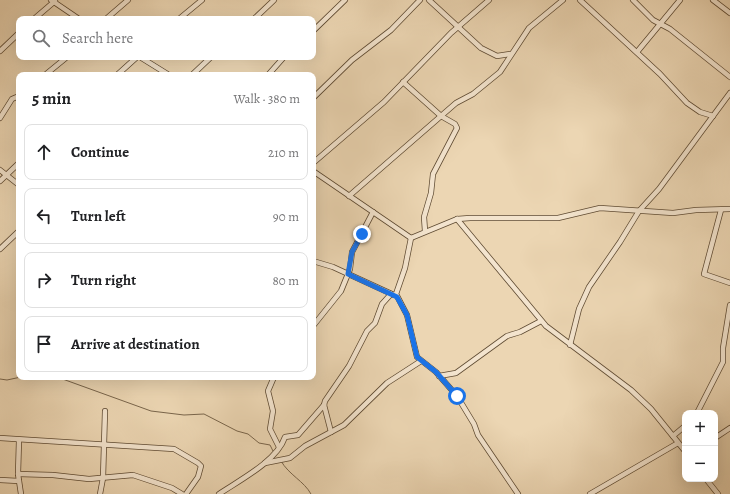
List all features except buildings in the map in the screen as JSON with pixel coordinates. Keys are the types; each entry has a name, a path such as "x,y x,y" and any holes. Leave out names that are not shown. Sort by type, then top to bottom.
{"street":[{"path":"109,16 128,0"},
{"path":"183,16 202,0"},
{"path":"257,16 274,0"},
{"path":"316,28 345,0"},
{"path":"316,95 352,60 391,30 420,0"},
{"path":"428,0 479,47 500,57 510,54"},
{"path":"316,160 380,105 458,28 489,0"},
{"path":"349,196 456,102 473,94 500,72 510,54 533,24 563,0"},
{"path":"580,0 637,52 676,90 687,103 700,112 713,116"},
{"path":"634,0 659,24 670,29 730,77"},
{"path":"637,52 680,0"},
{"path":"713,0 730,13"},
{"path":"37,16 54,1 75,16"},
{"path":"0,51 16,36"},
{"path":"49,72 64,60"},
{"path":"121,72 135,60"},
{"path":"144,60 164,72"},
{"path":"195,72 208,60"},
{"path":"271,72 281,60"},
{"path":"404,82 441,116 455,124 457,129 433,174 431,193 424,217 425,231"},
{"path":"570,345 579,309 589,287 639,211 655,194 730,93"},
{"path":"0,118 12,99 16,97"},
{"path":"0,180 16,166"},
{"path":"0,170 16,183"},
{"path":"316,173 411,238"},
{"path":"411,238 425,231 457,220 495,217 558,218 600,208 673,213 696,210 730,210"},
{"path":"721,210 704,274 730,283"},
{"path":"316,322 340,294 348,274 352,252 373,212"},
{"path":"457,220 541,321 570,345 631,390 651,409 682,447"},
{"path":"0,249 16,234"},
{"path":"397,297 411,238"},
{"path":"316,262 348,274 397,297 407,315 417,357 439,376 457,396 474,424 478,435 518,494"},
{"path":"219,494 265,463 279,447 285,437 298,435 324,406 327,398 349,366 365,334 375,322 382,304 391,294"},
{"path":"699,410 723,362 723,348 730,305"},
{"path":"439,376 456,373 507,336 520,332 541,321"},
{"path":"265,463 290,458 305,446 345,424 387,383 422,361"},
{"path":"273,380 268,391 273,411 270,429 279,447"},
{"path":"324,406 331,432"},
{"path":"100,494 103,478 105,411"},
{"path":"673,436 682,428"},
{"path":"718,436 730,428"},
{"path":"0,438 62,441 104,446 170,448 202,466 201,472 186,494"},
{"path":"19,440 18,474 21,494"},
{"path":"590,494 678,443"},
{"path":"18,474 103,478 133,475 168,486 182,494"},
{"path":"0,480 19,481"},
{"path":"708,482 718,494"}],"waterway":[{"path":"0,379 7,380 16,378"},
{"path":"65,380 151,411 184,415 204,414 237,431 248,434 259,443 270,445 273,451"},
{"path":"281,461 311,494"}],"route":[{"path":"362,234 352,252 351,266 348,274 397,297 407,315 417,357 436,372 457,396"}]}
